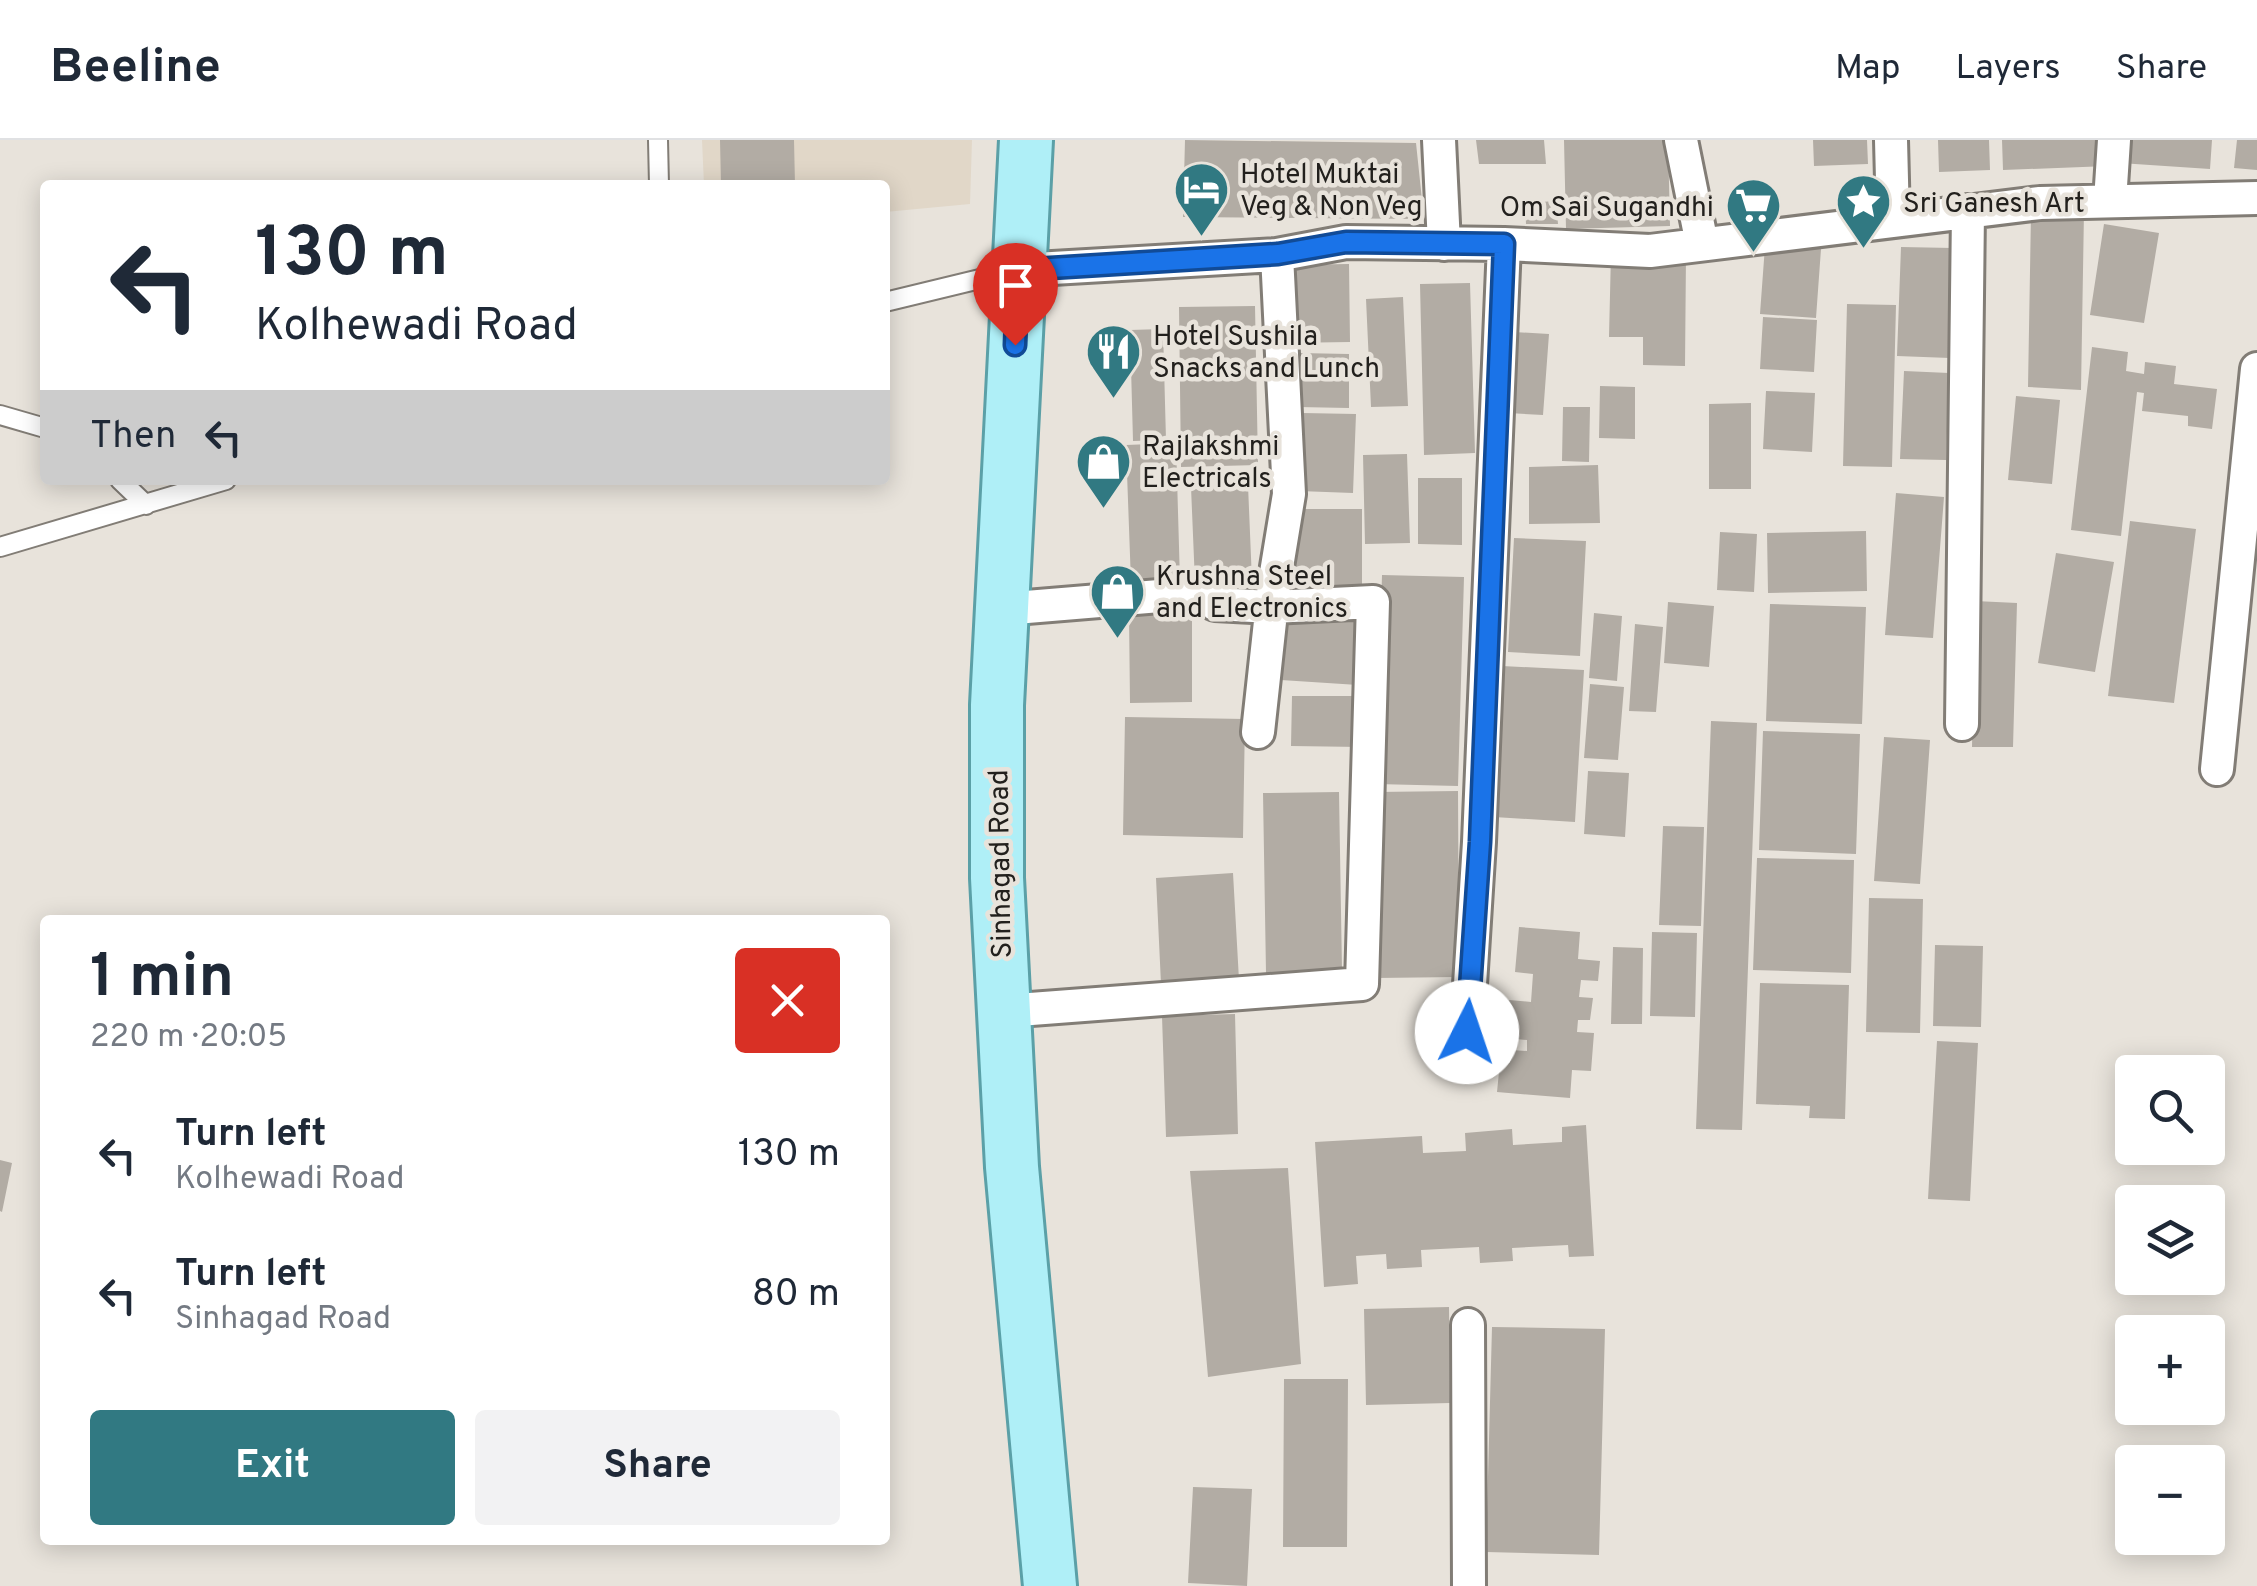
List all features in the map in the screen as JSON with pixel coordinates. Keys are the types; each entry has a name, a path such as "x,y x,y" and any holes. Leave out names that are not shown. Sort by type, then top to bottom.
{"main road":[{"name":"Sinhagad Road","path":"1026,140 997,705 997,878 1012,1167 1050,1586"}],"street":[{"path":"1439,140 1444,244"},
{"path":"1680,140 1702,244"},
{"path":"1891,140 1893,220"},
{"path":"2110,201 2114,140"},
{"path":"1018,270 1278,254 1346,242 1650,251 2040,203 2257,198"},
{"path":"1962,724 1968,212"},
{"path":"1467,1032 1480,842 1504,244"},
{"path":"1258,732 1289,494 1278,254"},
{"path":"2217,768 2257,369"},
{"path":"1002,609 1208,592 1215,604 1272,607 1373,602 1362,984 1004,1011"},
{"path":"1468,1325 1468,1586"}],"lane":[{"path":"658,140 659,180"},
{"path":"890,301 1018,270"},
{"path":"0,415 40,427"},
{"path":"125,485 146,505"},
{"path":"0,546 210,485"}],"shaded area":[{"path":"702,140 972,140 970,204 890,212 890,180 704,180"}],"building":[{"path":"720,140 794,140 795,180 721,180"},
{"path":"1185,140 1416,143 1424,219 1183,217"},
{"path":"1476,140 1544,140 1546,164 1479,164"},
{"path":"1564,140 1668,140 1670,226 1566,229"},
{"path":"1813,140 1867,140 1868,164 1814,166"},
{"path":"1938,140 1989,140 1990,170 1939,172"},
{"path":"2002,140 2107,140 2108,166 2003,170"},
{"path":"2121,140 2212,140 2210,169 2120,163"},
{"path":"2237,140 2257,140 2257,170 2234,168"},
{"path":"1556,201 1558,224 1526,224 1525,203"},
{"path":"2084,211 2081,390 2028,387 2031,213"},
{"path":"2104,224 2159,233 2144,323 2090,315"},
{"path":"1765,246 1821,249 1816,318 1760,314"},
{"path":"1901,247 1953,248 1950,358 1897,356"},
{"path":"1611,253 1686,254 1685,366 1643,365 1643,337 1609,337"},
{"path":"1349,264 1350,342 1285,343 1283,265"},
{"path":"1470,283 1475,453 1424,455 1420,284"},
{"path":"1403,297 1408,406 1371,407 1366,299"},
{"path":"1847,304 1896,305 1892,467 1843,466"},
{"path":"1255,306 1258,465 1181,467 1179,307"},
{"path":"1763,317 1817,320 1814,372 1760,369"},
{"path":"1163,329 1166,440 1133,441 1130,330"},
{"path":"1514,332 1549,334 1543,415 1508,413"},
{"path":"2092,347 2128,352 2126,371 2144,374 2145,362 2176,366 2174,384 2217,389 2212,429 2188,426 2188,416 2142,411 2144,393 2137,392 2121,536 2071,530"},
{"path":"1299,353 1349,354 1349,408 1298,407"},
{"path":"1904,371 1949,373 1946,460 1900,459"},
{"path":"1600,386 1635,387 1635,439 1599,438"},
{"path":"1766,391 1815,393 1812,452 1763,449"},
{"path":"2016,396 2060,400 2052,484 2008,480"},
{"path":"1751,403 1751,489 1709,489 1709,404"},
{"path":"1563,407 1590,407 1589,462 1562,461"},
{"path":"1302,413 1356,414 1353,493 1299,491"},
{"path":"1176,443 1180,581 1131,583 1126,445"},
{"path":"1407,454 1410,543 1365,544 1363,455"},
{"path":"1598,465 1600,523 1529,524 1529,467"},
{"path":"1418,478 1462,478 1462,545 1418,544"},
{"path":"1248,485 1252,581 1195,583 1191,487"},
{"path":"1896,493 1944,497 1933,638 1885,635"},
{"path":"1292,509 1362,509 1362,590 1291,589"},
{"path":"2130,521 2196,529 2174,703 2108,696"},
{"path":"1866,531 1867,591 1768,593 1767,533"},
{"path":"1720,532 1757,534 1754,592 1717,590"},
{"path":"1514,538 1586,541 1580,656 1508,652"},
{"path":"2056,553 2114,562 2095,672 2038,663"},
{"path":"1382,575 1464,577 1458,786 1376,784"},
{"path":"1975,601 2017,603 2013,747 1972,747"},
{"path":"1668,602 1714,606 1709,667 1664,663"},
{"path":"1770,604 1866,607 1862,724 1766,721"},
{"path":"1192,613 1192,702 1130,703 1129,614"},
{"path":"1594,613 1622,616 1617,681 1589,678"},
{"path":"1285,615 1362,619 1358,685 1281,680"},
{"path":"1635,624 1663,627 1656,712 1629,711"},
{"path":"1502,666 1584,670 1575,822 1494,817"},
{"path":"1590,684 1624,687 1618,760 1584,758"},
{"path":"1292,696 1361,696 1361,747 1291,746"},
{"path":"1125,717 1245,719 1243,838 1123,835"},
{"path":"1711,721 1757,723 1742,1130 1696,1129"},
{"path":"1763,731 1860,734 1856,854 1759,850"},
{"path":"1884,737 1930,740 1920,884 1874,881"},
{"path":"1588,771 1629,773 1625,837 1584,834"},
{"path":"1458,791 1459,977 1376,978 1376,792"},
{"path":"1339,792 1342,971 1266,973 1263,793"},
{"path":"1663,826 1704,827 1701,926 1659,925"},
{"path":"1757,858 1854,860 1851,973 1753,970"},
{"path":"1233,873 1239,980 1161,984 1156,878"},
{"path":"1869,898 1923,899 1920,1033 1866,1032"},
{"path":"1519,927 1580,932 1578,959 1600,961 1598,981 1581,980 1579,997 1593,998 1590,1020 1578,1020 1577,1032 1594,1033 1591,1071 1572,1070 1570,1098 1497,1092 1500,1062 1510,1063 1511,1050 1527,1051 1527,1040 1506,1038 1509,1000 1531,1002 1533,974 1515,972"},
{"path":"1652,932 1697,933 1695,1017 1650,1016"},
{"path":"1935,945 1983,946 1981,1027 1933,1026"},
{"path":"1613,947 1643,948 1642,1024 1611,1024"},
{"path":"1760,983 1849,985 1845,1119 1809,1118 1810,1106 1756,1104"},
{"path":"1235,1014 1238,1134 1166,1137 1162,1016"},
{"path":"1937,1041 1978,1043 1970,1201 1928,1199"},
{"path":"1586,1125 1594,1256 1569,1257 1568,1245 1512,1248 1513,1261 1480,1263 1479,1247 1421,1250 1422,1267 1387,1269 1386,1254 1356,1256 1358,1284 1324,1287 1315,1142 1422,1136 1423,1153 1466,1151 1465,1133 1512,1129 1513,1145 1562,1142 1562,1127"},
{"path":"0,1160 12,1163 2,1212 0,1211"},
{"path":"1288,1168 1301,1364 1208,1377 1190,1171"},
{"path":"1449,1307 1450,1403 1366,1405 1364,1309"},
{"path":"1492,1327 1605,1329 1599,1555 1486,1552"},
{"path":"1284,1379 1348,1379 1347,1547 1283,1547"},
{"path":"1193,1487 1252,1489 1247,1586 1188,1583"}],"place":[{"name":"Hotel Muktai Veg & Non Veg","path":"1201,238"},
{"name":"Sri Ganesh Art","path":"1864,251"},
{"name":"Om Sai Sugandhi","path":"1753,255"},
{"name":"Hotel Sushila Snacks and Lunch","path":"1114,400"},
{"name":"Rajlakshmi Electricals","path":"1103,510"},
{"name":"Krushna Steel and Electronics","path":"1117,640"}],"route":[{"path":"1015,345 1018,270 1278,254 1346,242 1504,244 1480,842 1467,1032"}]}
